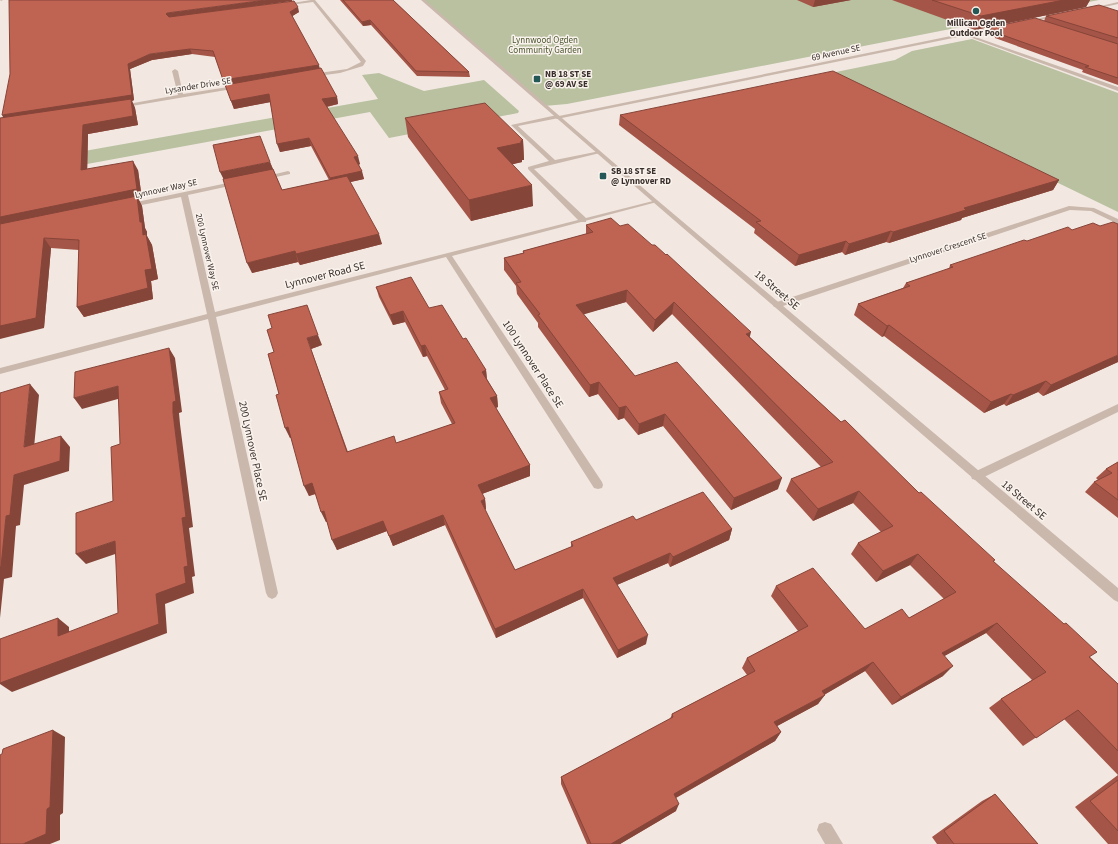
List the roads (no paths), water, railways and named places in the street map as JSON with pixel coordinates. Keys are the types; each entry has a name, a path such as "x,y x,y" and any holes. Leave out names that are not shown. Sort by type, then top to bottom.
{"street":[{"path":"276,6 314,0 364,62 362,66 354,69 309,76"},
{"name":"18 Street SE","path":"423,0 557,117 1118,596"},
{"path":"1081,11 1118,3"},
{"path":"1097,8 1111,12"},
{"path":"1018,23 1066,14"},
{"path":"1033,20 1048,25"},
{"name":"69 Avenue SE","path":"554,162 514,125 1004,26"},
{"path":"966,34 1118,89"},
{"path":"175,71 181,97"},
{"name":"Lysander Drive SE","path":"110,108 249,86"},
{"path":"583,220 530,168 598,152"},
{"path":"258,179 288,173"},
{"name":"Lynnover Way SE","path":"122,207 243,182"},
{"name":"200 Lynnover Way SE","path":"184,194 212,314"},
{"name":"Lynnover Road SE","path":"0,370 212,314 655,201"},
{"name":"Lynnover Crescent SE","path":"777,305 1069,208 1092,209 1118,222"},
{"name":"100 Lynnover Place SE","path":"448,255 598,485"},
{"name":"200 Lynnover Place SE","path":"212,314 272,593"},
{"path":"976,476 1118,408"},
{"path":"825,830 834,844"}],"place":[{"name":"Millican Ogden Outdoor Pool","path":"976,11"},
{"name":"NB 18 ST SE @ 69 AV SE","path":"537,79"},
{"name":"SB 18 ST SE @ Lynnover RD","path":"603,176"}],"park label":[{"name":"Lynnwood Ogden Community Garden","path":"545,46"}]}
